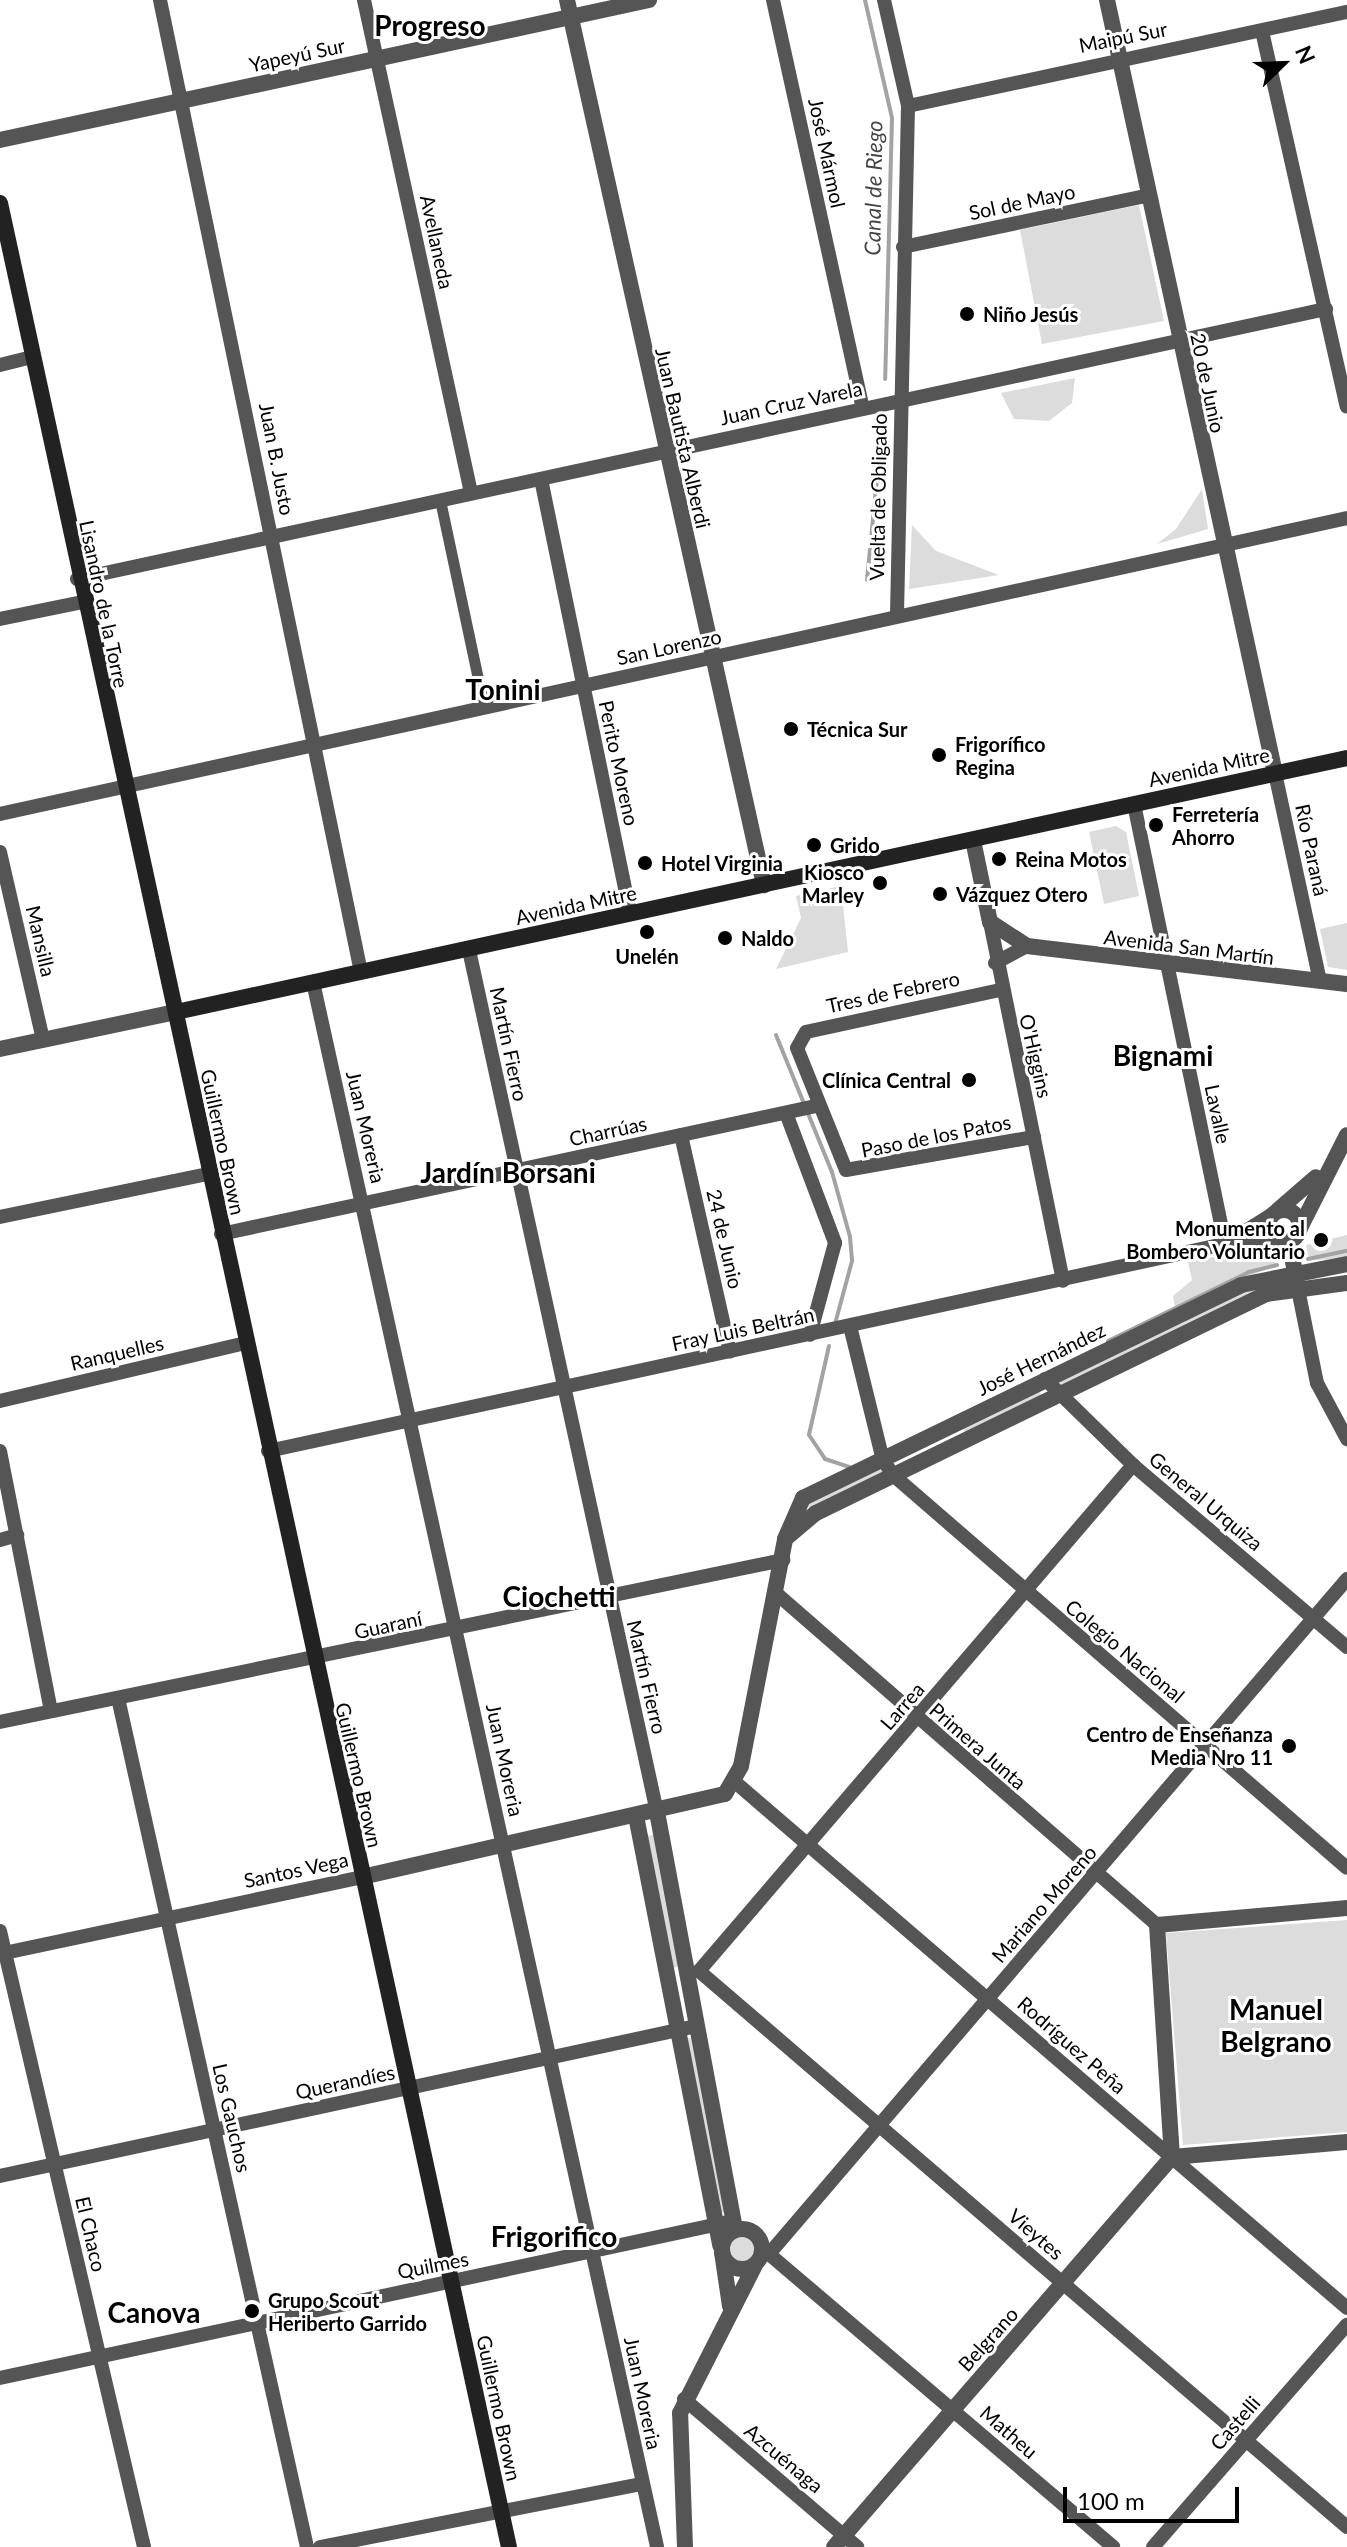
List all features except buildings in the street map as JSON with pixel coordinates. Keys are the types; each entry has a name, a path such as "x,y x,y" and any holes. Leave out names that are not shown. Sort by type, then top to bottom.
{"main road":[{"name":"Lisandro de la Torre","path":"0,203 77,579 176,1012"},
{"name":"Avenida Mitre","path":"176,1012 1347,758"},
{"name":"Guillermo Brown","path":"176,1012 242,1344 509,2547"}],"street":[{"name":"Juan B. Justo","path":"160,0 311,746 361,972"},
{"name":"Avellaneda","path":"364,0 471,493"},
{"name":"Juan Bautista Alberdi","path":"567,0 664,450 764,885"},
{"name":"Yapeyú Sur","path":"0,140 649,0"},
{"name":"José Mármol","path":"773,0 863,408"},
{"name":"Vuelta de Obligado","path":"884,0 908,106 899,400 897,614"},
{"name":"20 de Junio","path":"1107,0 1178,340 1275,773"},
{"name":"Maipú Sur","path":"908,106 1121,56 1262,31 1345,8"},
{"path":"1262,31 1344,374 1347,407"},
{"name":"Sol de Mayo","path":"903,247 1150,195"},
{"name":"Juan Cruz Varela","path":"77,579 1326,309"},
{"path":"0,365 32,357"},
{"name":"Perito Moreno","path":"541,479 630,914"},
{"path":"440,500 484,707"},
{"name":"San Lorenzo","path":"0,814 712,659 897,614 1222,542 1347,518"},
{"path":"0,619 83,602"},
{"name":"Río Paraná","path":"1275,773 1320,981"},
{"name":"Lavalle","path":"1134,804 1225,1244"},
{"name":"O'Higgins","path":"973,840 1000,990 1063,1281"},
{"name":"Mansilla","path":"0,852 43,1039"},
{"name":"Avenida San Martín","path":"990,922 1027,946 1167,967 1347,984"},
{"path":"995,963 1027,946"},
{"name":"Martín Fierro","path":"469,950 609,1598 694,1973 697,2026 734,2225"},
{"name":"Juan Moreria","path":"313,982 657,2547"},
{"name":"Tres de Febrero","path":"816,1106 797,1037 1000,990"},
{"name":"Avenida Mitre","path":"0,1049 176,1012"},
{"name":"Charrúas","path":"221,1234 816,1106"},
{"name":"Paso de los Patos","path":"816,1106 846,1170 1034,1137"},
{"path":"792,1112 835,1243 810,1335"},
{"name":"24 de Junio","path":"681,1135 730,1352"},
{"name":"Fray Luis Beltrán","path":"268,1451 1225,1244 1290,1237 1347,1135"},
{"name":"Fray Luis Beltrán","path":"1225,1244 1274,1213 1326,1168"},
{"path":"0,1217 208,1174"},
{"path":"1290,1237 1268,1231 1274,1213 1294,1213 1290,1237 1317,1383 1347,1439"},
{"name":"José Hernández","path":"785,1539 816,1513 1059,1393 1266,1294 1347,1264"},
{"name":"José Hernández","path":"735,1782 777,1594 785,1539 803,1498 1241,1285 1297,1281 1347,1283"},
{"name":"Colegio Nacional","path":"850,1326 883,1460 893,1475 1347,1868"},
{"name":"Ranquelles","path":"0,1401 242,1344"},
{"name":"General Urquiza","path":"1045,1379 1133,1465 1347,1647"},
{"path":"953,1424 962,1443"},
{"path":"0,1451 51,1710"},
{"name":"Larrea","path":"694,1973 916,1720 1133,1465"},
{"path":"0,1540 17,1535"},
{"name":"Guaraní","path":"0,1722 456,1631 783,1560"},
{"name":"Mariano Moreno","path":"685,2547 684,2399 730,2306 762,2258 1097,1874 1347,1579"},
{"name":"Primera Junta","path":"777,1594 916,1720 1157,1925"},
{"name":"Los Gauchos","path":"118,1698 307,2547"},
{"name":"Santos Vega","path":"2,1953 657,1812 725,1794 735,1782"},
{"name":"Rodríguez Peña","path":"735,1782 1347,2308"},
{"path":"636,1816 680,2030 730,2306"},
{"path":"1347,1908 1157,1925 1172,2157 1347,2142"},
{"name":"El Chaco","path":"0,1931 2,1953 55,2164 144,2547"},
{"path":"669,1978 694,1973"},
{"name":"Vieytes","path":"694,1973 879,2126 1347,2527"},
{"name":"Querandíes","path":"0,2176 551,2060 697,2026"},
{"name":"Belgrano","path":"839,2541 1172,2157"},
{"name":"Quilmes","path":"0,2378 257,2319 450,2283 716,2225 734,2225"},
{"path":"734,2225 759,2241 762,2258 740,2268 721,2249 734,2225"},
{"name":"Matheu","path":"762,2258 952,2409 1113,2547"},
{"name":"Castelli","path":"1153,2547 1347,2325"},
{"name":"Azcuénaga","path":"684,2399 839,2541 857,2547"},
{"path":"320,2547 642,2484"}],"shaded area":[{"path":"1139,205 1164,321 1042,344 1020,230"},
{"path":"1075,378 1072,403 1049,421 1014,419 1001,393"},
{"path":"1202,489 1208,529 1157,544 1176,529"},
{"path":"912,525 936,551 999,575 909,589"},
{"path":"1116,826 1126,832 1139,896 1104,904 1089,832"},
{"path":"841,886 848,952 776,969 801,918 796,896"},
{"path":"1347,923 1347,970 1328,967 1320,929"},
{"path":"1347,1235 1347,1259 1309,1260 1306,1245"},
{"path":"1269,1246 1276,1265 1175,1307 1173,1296 1192,1280 1188,1262"},
{"path":"1256,1284 1259,1291 1062,1387 1059,1380"},
{"path":"1038,1389 1041,1395 965,1432 962,1426"},
{"path":"879,1466 883,1473 809,1508 806,1501"},
{"path":"655,1834 681,1966 673,1968 647,1836"},
{"path":"1347,1920 1347,2132 1183,2145 1166,1933"},
{"path":"694,2037 727,2211 719,2213 687,2039"},
{"path":"741,2235 750,2239 754,2248 750,2257 741,2261 732,2257 728,2248 732,2239"}],"waterway":[{"name":"Canal de Riego","path":"865,0 892,118 885,379"},
{"name":"Canal de Riego","path":"867,580 883,418"},
{"path":"776,1035 832,1172 850,1237 852,1261 835,1324"},
{"path":"1308,1259 1347,1251"},
{"path":"1108,1341 1249,1272 1277,1265"},
{"path":"829,1346 809,1435 825,1459 850,1467"}],"place":[{"name":"Niño Jesús","path":"967,314"},
{"name":"Técnica Sur","path":"791,729"},
{"name":"Frigorífico Regina","path":"939,755"},
{"name":"Ferretería Ahorro","path":"1156,825"},
{"name":"Grido","path":"814,845"},
{"name":"Reina Motos","path":"999,859"},
{"name":"Hotel Virginia","path":"645,863"},
{"name":"Kiosco Marley","path":"880,883"},
{"name":"Vázquez Otero","path":"940,894"},
{"name":"Unelén","path":"647,932"},
{"name":"Naldo","path":"725,938"},
{"name":"Clínica Central","path":"969,1080"},
{"name":"Monumento al Bombero Voluntario","path":"1321,1240"},
{"name":"Centro de Enseñanza Media Nro 11","path":"1289,1746"},
{"name":"Grupo Scout Heriberto Garrido","path":"252,2311"}],"district":[{"name":"Progreso","path":"430,25"},
{"name":"Tonini","path":"503,689"},
{"name":"Bignami","path":"1163,1055"},
{"name":"Jardín Borsani","path":"508,1172"},
{"name":"Ciochetti","path":"559,1596"},
{"name":"Manuel Belgrano","path":"1276,2025"},
{"name":"Frigorifico","path":"554,2236"},
{"name":"Canova","path":"154,2312"}]}
